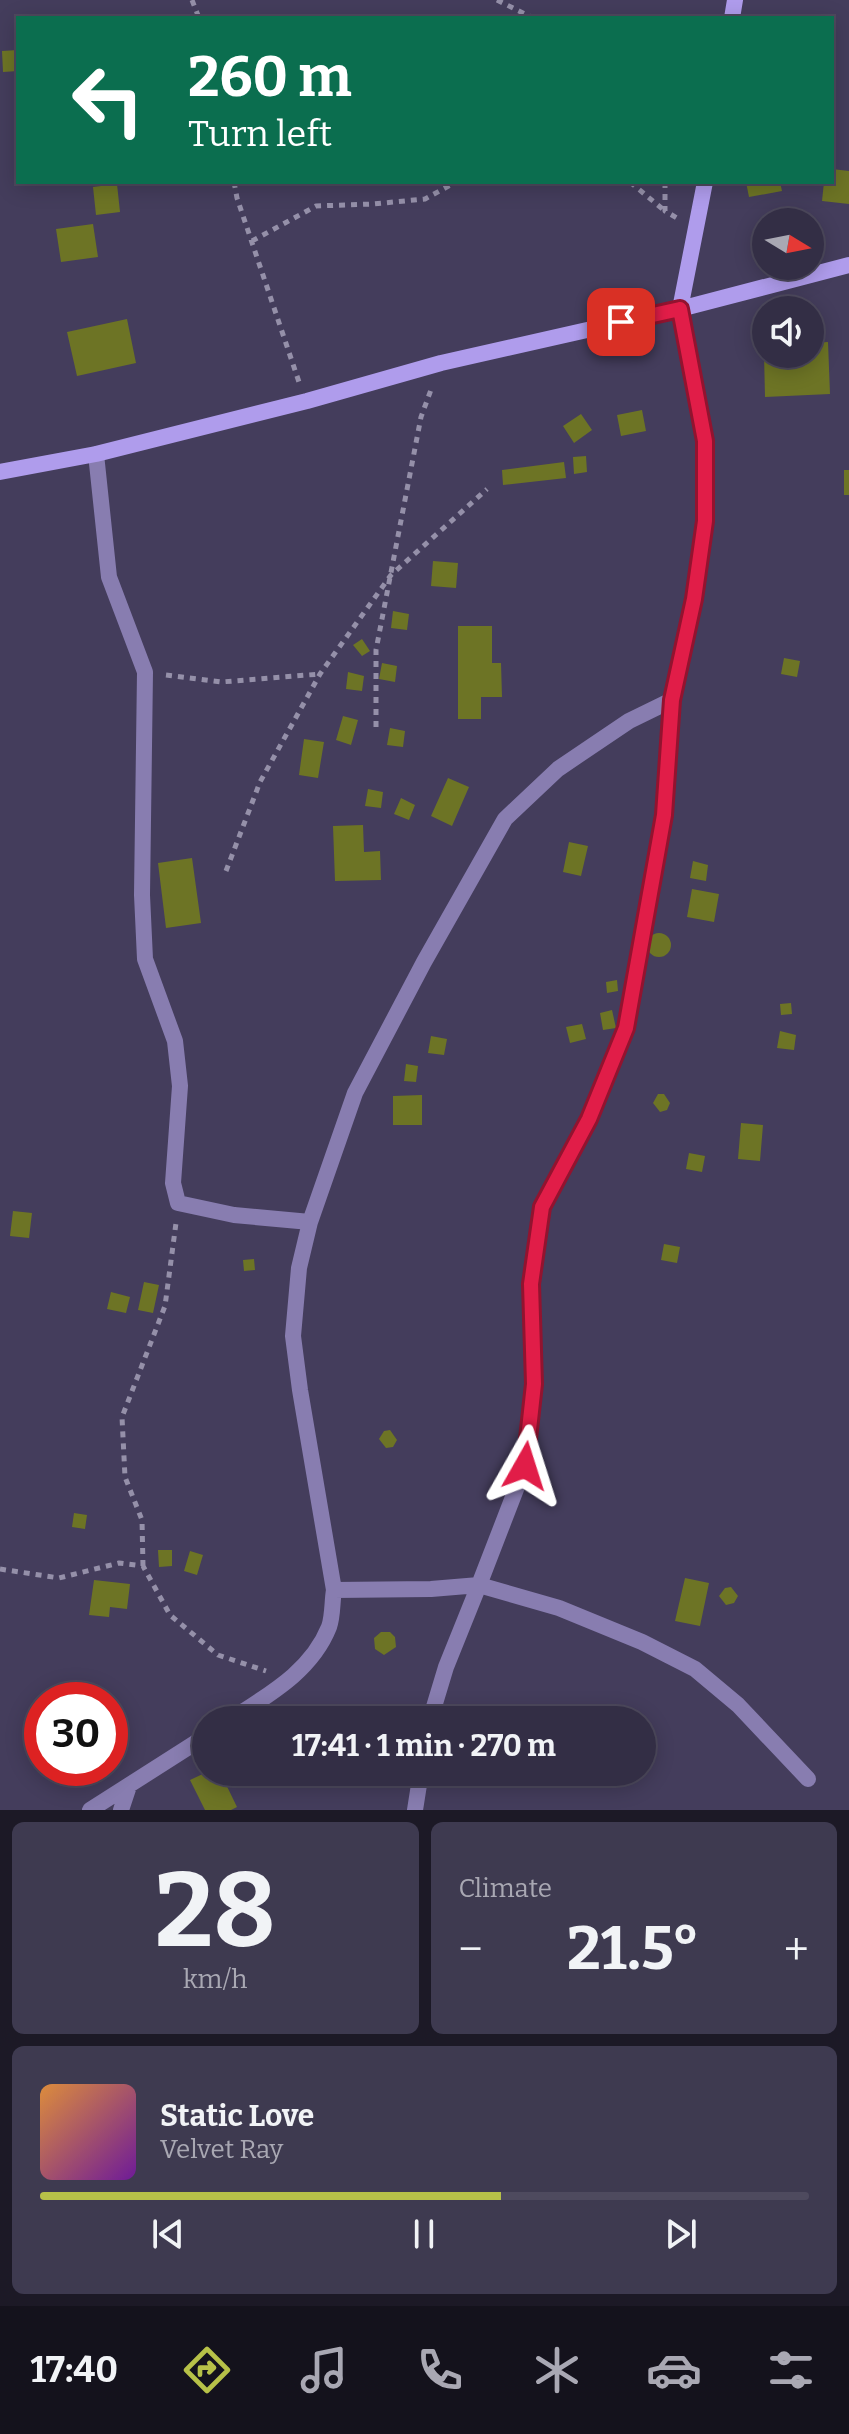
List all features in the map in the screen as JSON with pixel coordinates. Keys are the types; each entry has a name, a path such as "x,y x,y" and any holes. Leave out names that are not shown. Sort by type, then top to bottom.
{"street":[{"path":"434,1706 446,1667 525,1466 534,1384 531,1284 542,1207 589,1119 626,1028 664,815 672,700 694,599 705,521 705,441 680,309 705,184"},
{"path":"0,472 96,454 307,401 441,363 680,309 849,265"},
{"path":"96,454 109,577 145,672 142,895 145,959 175,1041 180,1086 173,1183 178,1203 234,1215 310,1222"},
{"path":"251,1706 292,1679 315,1652 330,1625 334,1590 293,1336 299,1268 310,1222 355,1093 505,819 558,769 629,721 672,700"},
{"path":"334,1590 479,1585 559,1608 642,1642 695,1669 738,1705 808,1779"},
{"path":"90,1810 192,1745"},
{"path":"121,1810 129,1786"},
{"path":"415,1810 419,1786"}],"path":[{"path":"497,0 529,16"},
{"path":"235,184 307,401"},
{"path":"252,241 316,206 425,199 452,184"},
{"path":"632,184 665,211"},
{"path":"376,727 376,650 421,417 441,363"},
{"path":"226,871 260,782 320,674 391,575 487,489"},
{"path":"145,672 221,682 320,674"},
{"path":"178,1203 165,1306 122,1417 125,1477 142,1520 143,1566 170,1615 218,1655 292,1679"},
{"path":"0,1569 59,1578 119,1563 143,1566"}],"building":[{"path":"16,50 16,71 3,72 2,51"},
{"path":"834,169 849,171 849,204 822,201 824,184 834,184"},
{"path":"117,184 120,212 96,215 93,187"},
{"path":"746,184 780,184 782,191 749,197"},
{"path":"93,224 98,257 61,262 56,229"},
{"path":"127,319 136,363 77,376 67,332"},
{"path":"824,342 828,342 830,394 765,397 764,368 824,368"},
{"path":"642,410 646,431 621,436 617,415"},
{"path":"581,414 592,430 574,443 563,426"},
{"path":"586,456 587,472 574,474 573,457"},
{"path":"564,462 566,478 503,485 502,470"},
{"path":"844,470 849,470 849,495 844,495"},
{"path":"433,561 458,563 456,588 431,586"},
{"path":"393,611 409,614 407,630 391,628"},
{"path":"458,626 492,626 492,663 501,663 502,697 481,697 481,719 458,719"},
{"path":"362,639 370,651 362,656 353,645"},
{"path":"784,658 800,661 797,677 781,674"},
{"path":"382,663 397,666 395,682 379,679"},
{"path":"348,672 364,676 362,691 346,689"},
{"path":"343,716 358,720 351,745 336,740"},
{"path":"390,728 405,731 403,747 387,745"},
{"path":"304,739 324,742 318,778 299,775"},
{"path":"448,778 469,787 452,826 431,816"},
{"path":"368,789 383,792 381,808 365,806"},
{"path":"401,798 415,805 409,820 394,814"},
{"path":"363,825 364,852 380,851 381,880 335,881 333,826"},
{"path":"569,842 588,846 581,876 563,872"},
{"path":"192,858 201,923 166,928 158,863"},
{"path":"693,861 708,865 706,881 690,878"},
{"path":"692,889 719,894 714,922 687,917"},
{"path":"659,933 668,936 671,945 668,954 659,957 650,954 647,945 650,936"},
{"path":"617,980 618,991 607,993 606,982"},
{"path":"791,1003 792,1014 781,1015 780,1004"},
{"path":"612,1010 616,1028 603,1030 600,1013"},
{"path":"582,1024 586,1039 570,1043 566,1027"},
{"path":"780,1031 796,1035 794,1050 777,1048"},
{"path":"431,1036 447,1039 444,1055 428,1053"},
{"path":"406,1064 418,1066 416,1082 404,1081"},
{"path":"658,1094 664,1094 670,1103 667,1110 660,1112 653,1103"},
{"path":"422,1095 422,1125 393,1125 393,1096"},
{"path":"741,1123 763,1125 760,1161 738,1159"},
{"path":"689,1153 705,1156 702,1172 686,1169"},
{"path":"13,1211 32,1213 29,1238 10,1236"},
{"path":"664,1244 680,1247 677,1263 661,1260"},
{"path":"254,1259 255,1270 244,1271 243,1260"},
{"path":"144,1282 159,1285 153,1313 138,1310"},
{"path":"111,1292 130,1297 126,1313 107,1309"},
{"path":"390,1430 397,1440 393,1447 386,1448 379,1439 384,1431"},
{"path":"74,1513 87,1515 85,1529 72,1527"},
{"path":"158,1550 172,1550 172,1566 159,1567"},
{"path":"190,1551 203,1555 197,1575 184,1571"},
{"path":"685,1578 709,1583 700,1626 675,1621"},
{"path":"94,1580 130,1584 127,1609 110,1607 109,1617 89,1615"},
{"path":"731,1587 738,1596 734,1603 726,1605 719,1596 725,1588"},
{"path":"381,1632 390,1632 395,1637 396,1647 384,1655 375,1649 374,1638"},
{"path":"193,1786 227,1786 237,1807 231,1810 205,1810"}],"route":[{"path":"525,1466 534,1384 531,1284 542,1207 589,1119 626,1028 664,815 672,700 694,599 705,521 705,441 680,309 621,322"}]}
